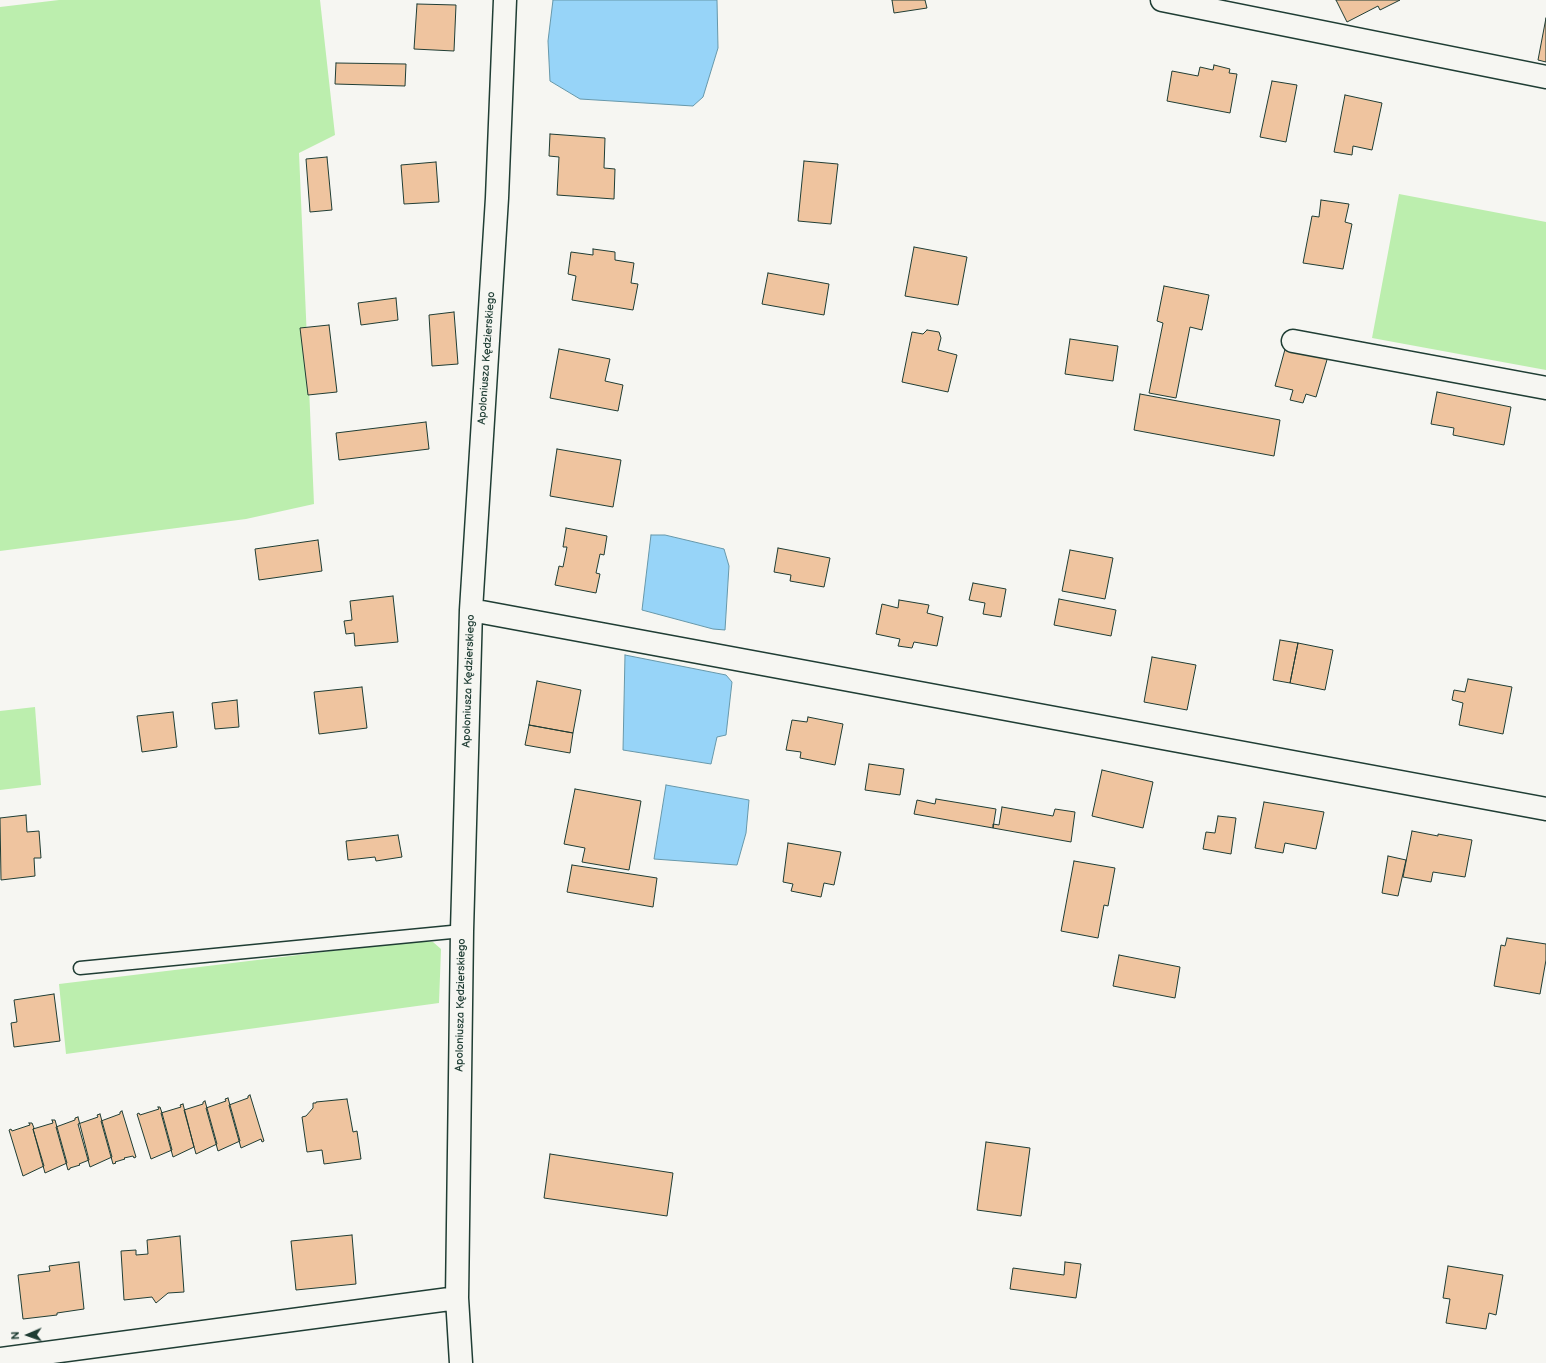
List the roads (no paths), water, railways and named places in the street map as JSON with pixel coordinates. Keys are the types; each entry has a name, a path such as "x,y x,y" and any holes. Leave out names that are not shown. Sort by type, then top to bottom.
{"street":[{"name":"Apoloniusza Kędzierskiego","path":"462,1363 457,1298 462,931 471,610 497,198 505,0"},
{"path":"1162,0 1546,77"},
{"path":"1293,342 1546,388"},
{"path":"471,610 1546,809"},
{"path":"0,1359 457,1298"}],"lane":[{"path":"80,968 462,931"}],"water":[{"path":"553,0 717,0 718,48 703,97 693,106 580,99 550,81 548,41"},
{"path":"651,535 665,535 724,549 729,566 725,630 713,629 642,610"},
{"path":"625,655 726,675 732,682 726,735 717,737 711,764 623,750"},
{"path":"666,785 749,800 746,833 737,865 654,859"}]}
